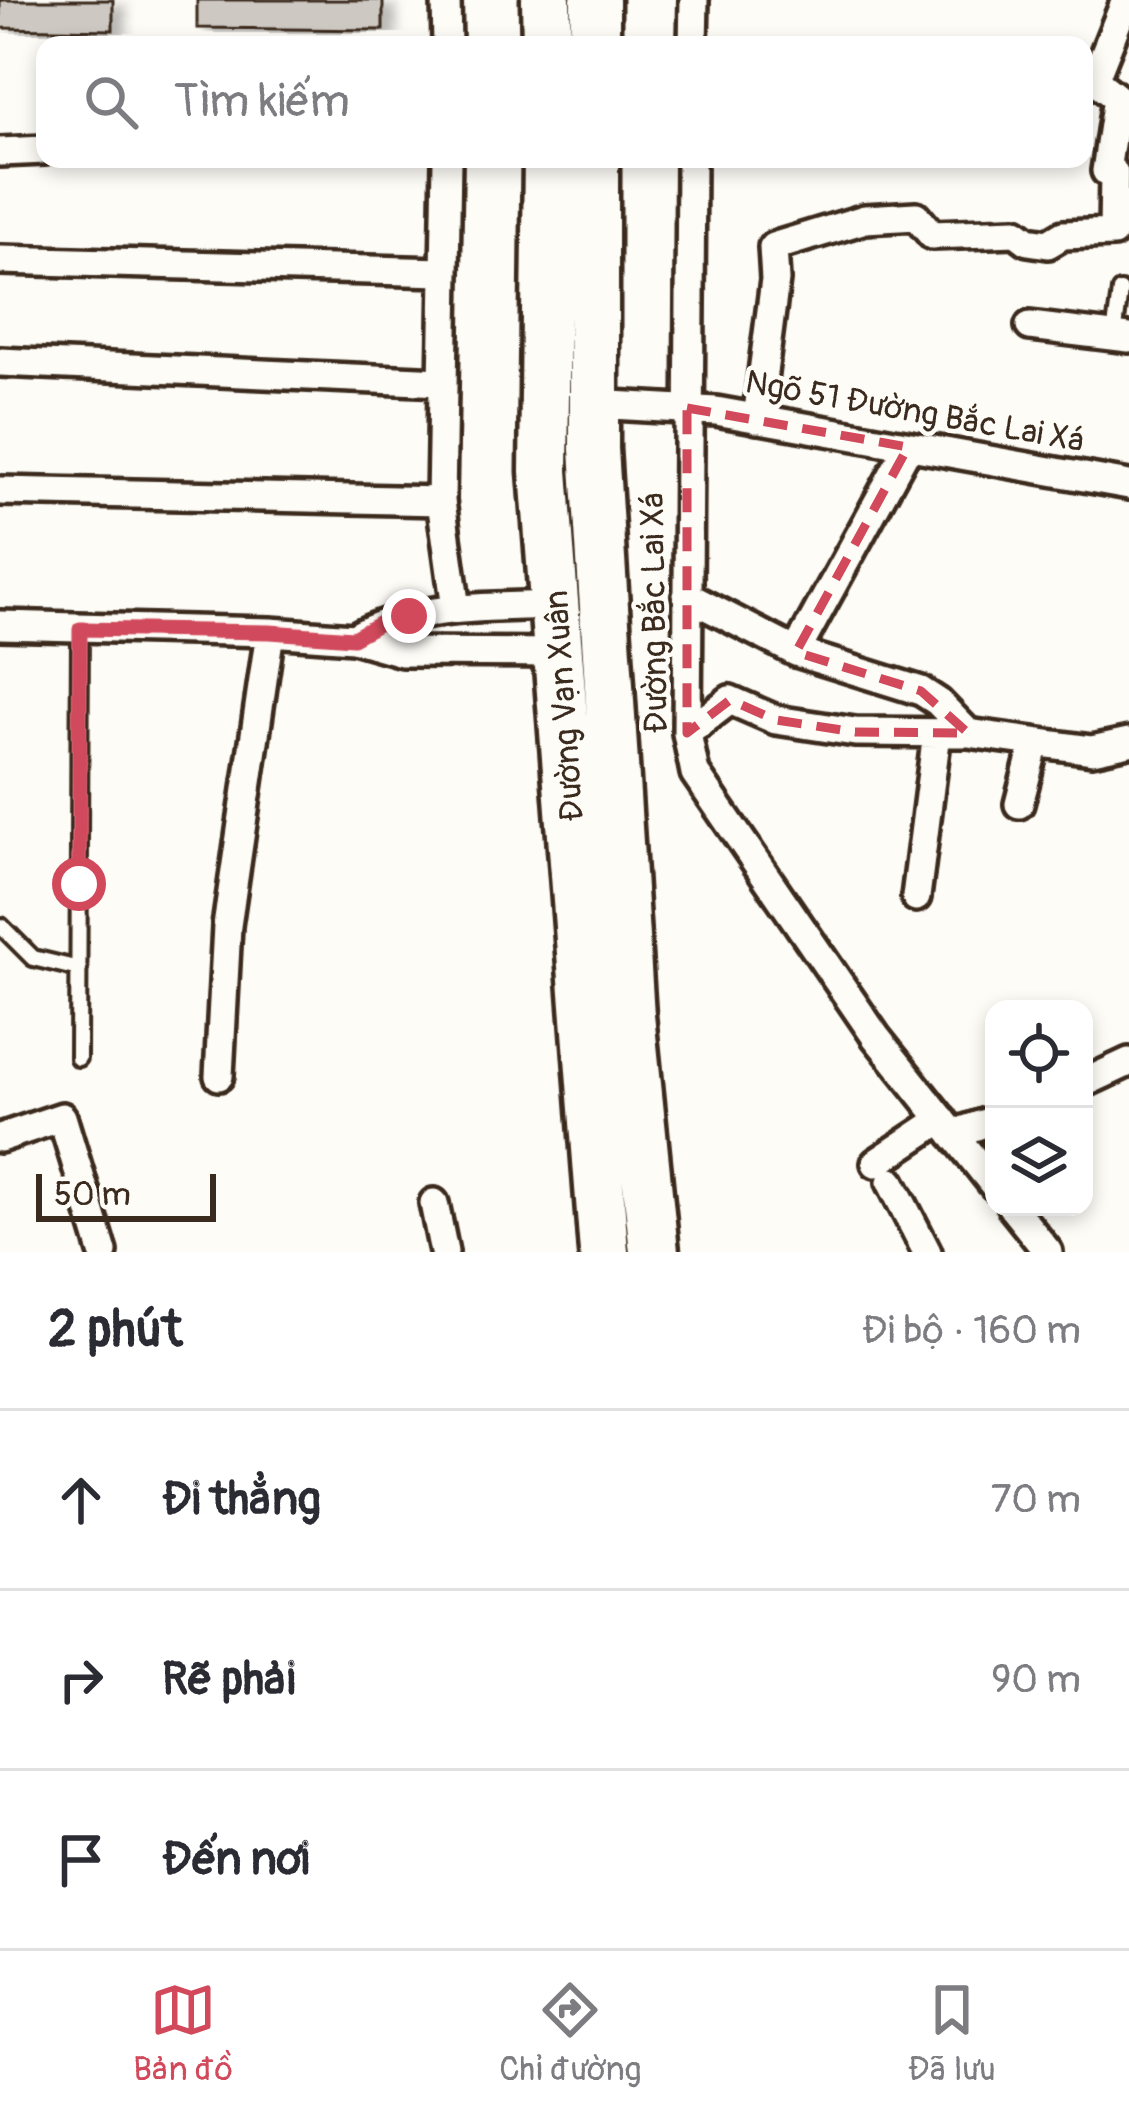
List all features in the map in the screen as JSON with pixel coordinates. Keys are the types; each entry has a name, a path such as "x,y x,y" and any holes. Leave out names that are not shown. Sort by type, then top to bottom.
{"highway":[{"path":"546,0 547,36"},
{"path":"595,0 595,36"},
{"name":"Đường Vạn Xuân","path":"548,168 544,471 604,1252"},
{"name":"Đường Vạn Xuân","path":"594,168 594,404 630,1016 654,1252"}],"street":[{"path":"446,0 447,36"},
{"path":"693,36 694,0"},
{"path":"757,419 776,280 773,247 865,219 916,216 932,235 1016,232 1028,241 1048,244 1063,235 1113,233 1110,172 1117,98 1094,80 1126,0"},
{"path":"0,152 36,150"},
{"path":"447,168 441,501 456,609"},
{"name":"Đường Bắc Lai Xá","path":"692,168 687,733 695,773 876,1037 985,1174"},
{"path":"0,260 443,272"},
{"path":"1030,326 1122,337"},
{"path":"0,362 442,382"},
{"name":"Ngõ 51 Đường Bắc Lai Xá","path":"594,404 687,408 1129,485"},
{"path":"796,652 908,447"},
{"path":"0,491 441,501"},
{"path":"687,596 796,652 921,691 968,733"},
{"path":"353,638 382,622 456,609 556,605"},
{"path":"0,625 270,632 353,638 402,652 560,653"},
{"path":"219,1076 227,926 270,632"},
{"path":"687,733 730,700 776,720 855,732 968,733 1092,751 1129,742"},
{"path":"916,897 937,733"},
{"path":"1019,804 1035,742"},
{"path":"1093,1079 1129,1062"},
{"path":"0,1138 62,1117 103,1252"},
{"path":"927,1252 884,1173 947,1126 985,1121"},
{"path":"434,1203 444,1252"},
{"path":"1019,1216 1048,1252"}],"lane":[{"path":"1120,291 1122,337"},
{"path":"78,1058 80,629"},
{"path":"1,926 33,958 79,969"}],"highlighted area":[{"path":"687,408 908,447 796,652 921,691 968,733 855,732 776,720 730,700 687,733"}],"building":[{"path":"0,0 113,0 113,30 0,28"},
{"path":"197,0 383,0 383,30 197,28"}],"route":[{"path":"79,884 80,629 353,638 382,622 409,616"}]}
